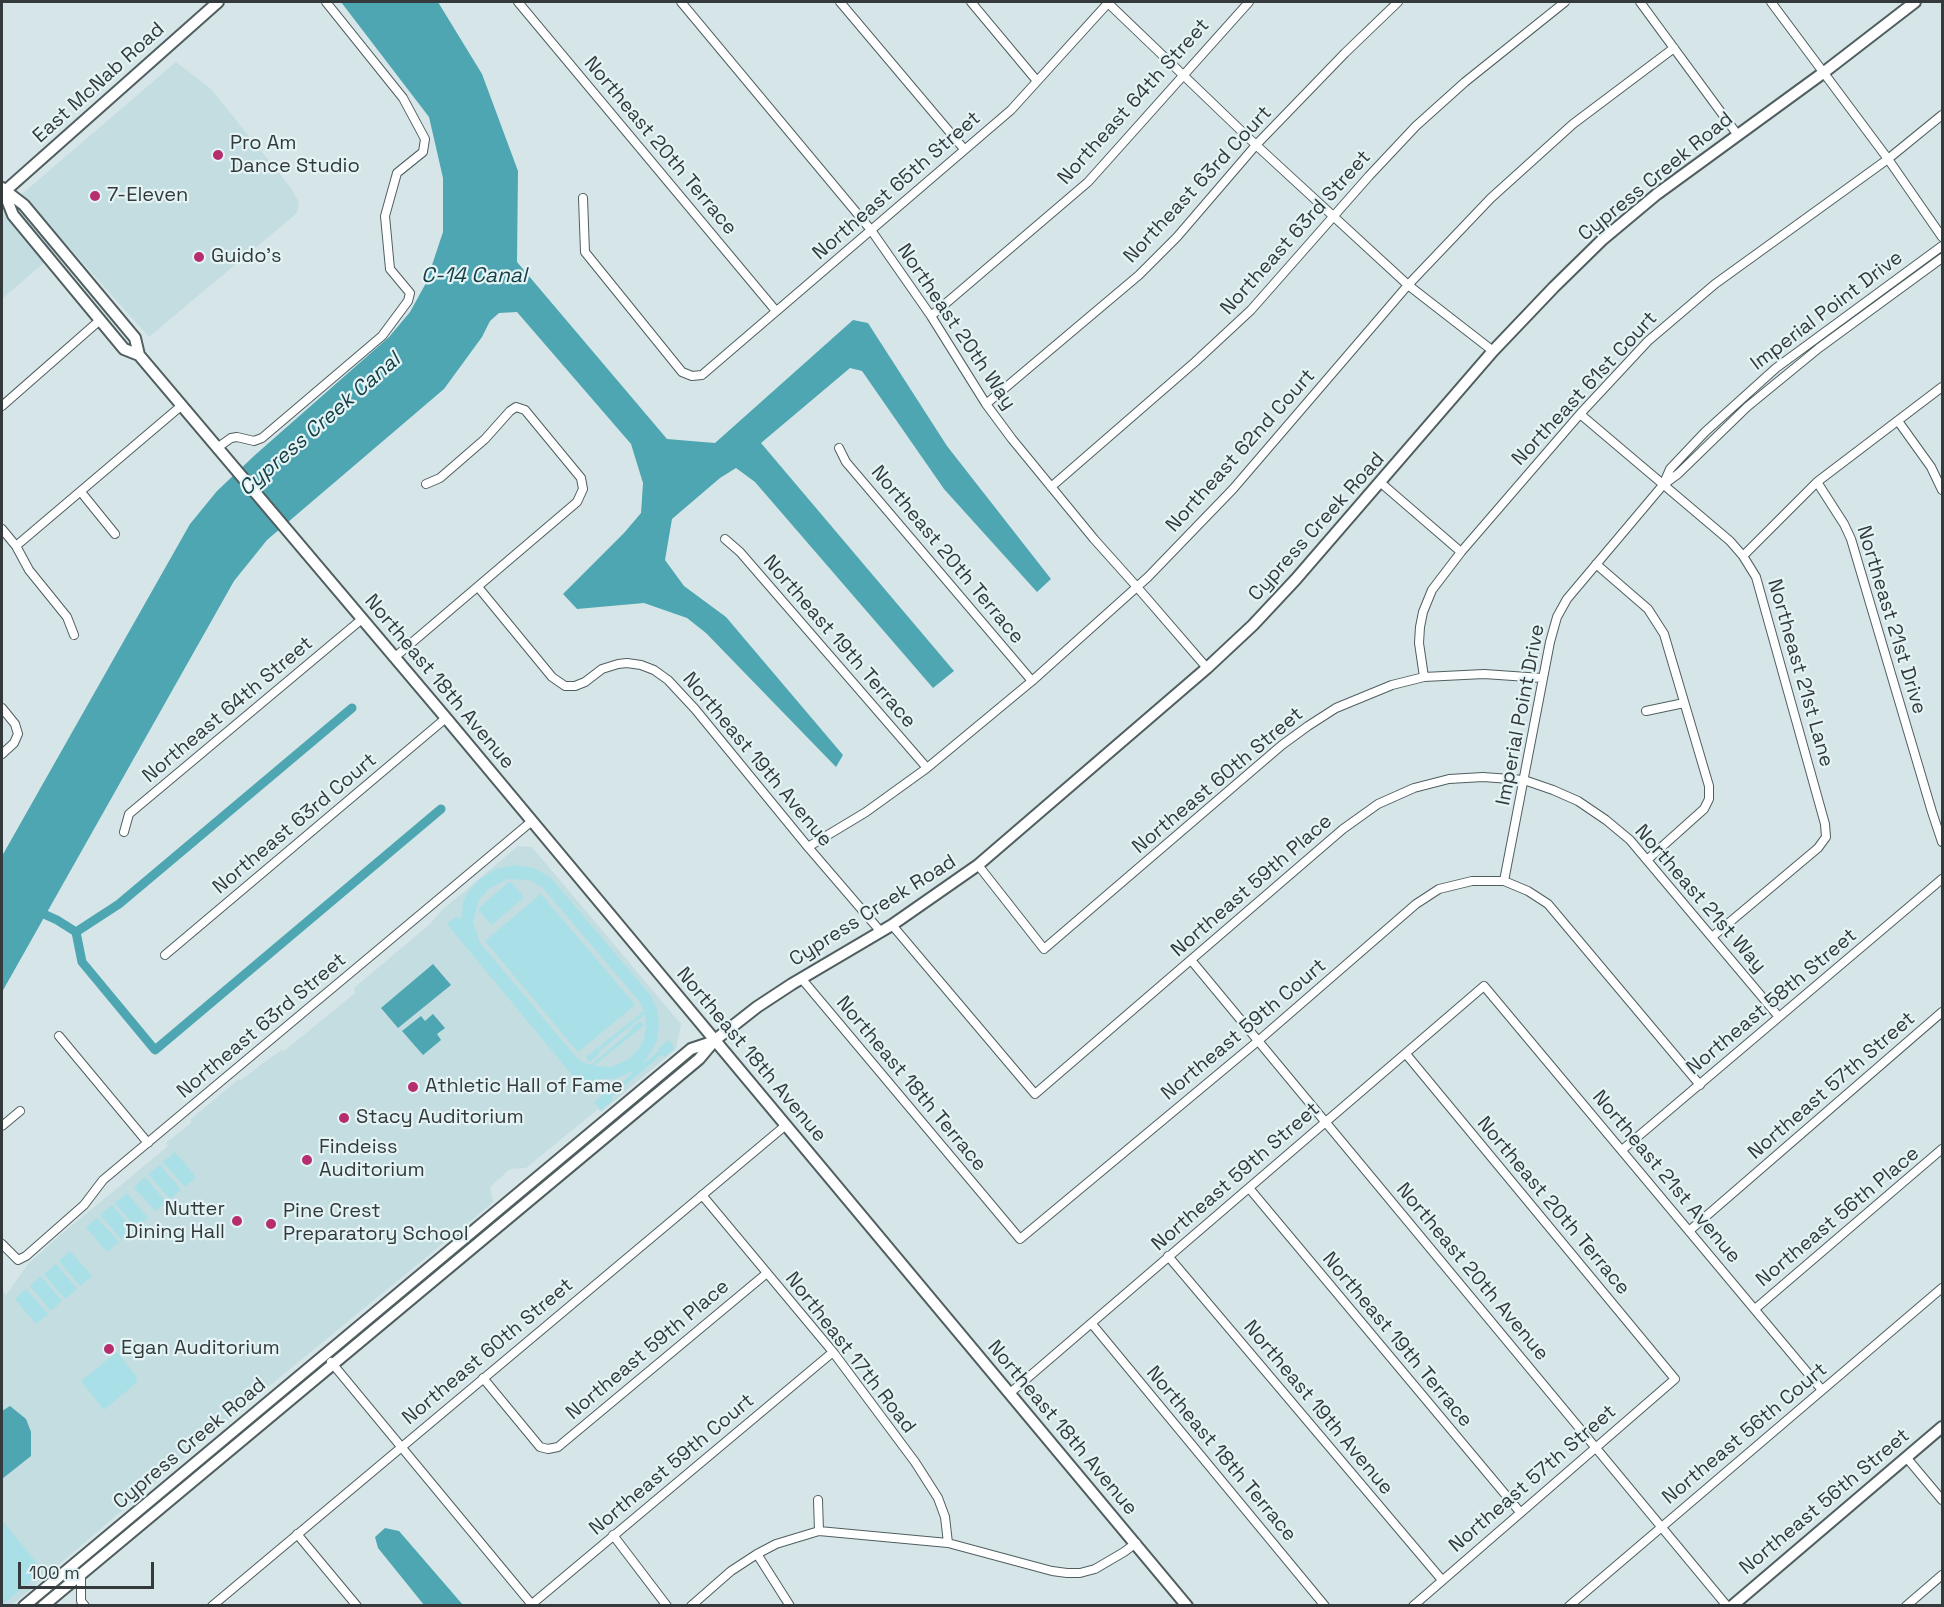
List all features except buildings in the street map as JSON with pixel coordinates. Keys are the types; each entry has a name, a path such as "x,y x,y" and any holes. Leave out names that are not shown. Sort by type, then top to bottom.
{"street":[{"name":"East McNab Road","path":"2,191 218,2"},
{"path":"217,448 231,438 254,441 262,438 382,336 408,301 410,293 390,269 385,216 398,173 423,152 425,139 403,98 326,2"},
{"name":"Northeast 20th Terrace","path":"518,2 776,311"},
{"name":"Northeast 20th Way","path":"681,2 871,230 931,316 987,404 1051,487 1206,668"},
{"path":"840,2 964,149"},
{"path":"971,2 1037,81"},
{"path":"1108,2 1256,145 1408,285 1493,351"},
{"name":"Northeast 65th Street","path":"584,198 585,252 682,372 692,376 702,375 1011,110 1108,2"},
{"name":"Northeast 64th Street","path":"931,316 1088,182 1249,2"},
{"name":"Northeast 63rd Court","path":"987,404 1139,275 1177,237 1256,145 1398,2"},
{"name":"Northeast 63rd Street","path":"1051,487 1195,362 1251,310 1416,126 1465,82 1565,2"},
{"path":"1640,2 1737,134"},
{"path":"1771,2 1888,159 1942,237"},
{"name":"Cypress Creek Road","path":"43,1605 699,1059 715,1040 757,1007 801,978 892,925 978,865 1206,668 1252,625 1296,579 1493,351 1554,286 1602,240 1657,194 1823,73 1915,2"},
{"name":"Northeast 62nd Court","path":"808,847 866,812 927,768 1032,681 1137,587 1186,540 1233,489 1408,285 1491,198 1573,124 1674,48"},
{"name":"Northeast 61st Court","path":"1424,677 1419,643 1423,612 1432,590 1461,552 1580,414 1648,341 1715,284 1888,159 1942,115"},
{"path":"2,191 13,215 124,349 139,355"},
{"path":"2,191 24,206 135,338 139,355"},
{"name":"Imperial Point Drive","path":"1504,881 1550,642 1557,617 1567,599 1663,484 1670,469 1740,399 1792,356 1942,246"},
{"name":"Imperial Point Drive","path":"1663,484 1678,474 1747,407 1798,364 1942,258"},
{"path":"2,406 100,320"},
{"name":"Northeast 18th Avenue","path":"139,355 284,529 395,657 1187,1605"},
{"path":"1792,356 1798,364"},
{"path":"1743,555 1817,482 1942,387"},
{"path":"16,546 181,406"},
{"path":"395,657 577,502 583,489 581,478 525,410 516,407 485,439 440,478 426,484"},
{"name":"Northeast 21st Lane","path":"1580,414 1730,541 1743,555 1756,577 1825,824 1826,837 1818,848 1712,937"},
{"path":"1898,421 1931,467 1942,490"},
{"name":"Northeast 20th Terrace","path":"839,448 846,462 1032,681"},
{"name":"Northeast 21st Drive","path":"1817,482 1851,539 1942,842"},
{"path":"1380,483 1461,552"},
{"path":"81,492 115,534"},
{"path":"2,529 16,546 29,570 67,617 75,635"},
{"name":"Northeast 19th Terrace","path":"725,539 740,552 927,768"},
{"path":"1596,564 1648,609 1664,634 1709,786 1704,809 1647,860"},
{"name":"Northeast 19th Avenue","path":"478,587 552,677 565,686 575,686 585,682 602,669 618,664 641,665 654,670 668,680 695,709 881,932"},
{"name":"Northeast 64th Street","path":"124,832 129,814 362,619"},
{"name":"Northeast 60th Street","path":"978,865 1044,949 1282,745 1336,708 1392,685 1424,677 1484,674 1542,678"},
{"path":"1647,711 1684,703"},
{"path":"2,708 15,724 18,734 14,743 2,754"},
{"name":"Northeast 63rd Court","path":"165,955 446,718"},
{"name":"Northeast 59th Place","path":"892,925 1035,1094 1343,829 1378,804 1414,788 1449,779 1483,777 1524,780"},
{"name":"Northeast 21st Way","path":"1524,780 1578,801 1630,840 1779,1017"},
{"name":"Northeast 63rd Street","path":"2,1244 18,1260 84,1205 103,1180 532,821"},
{"name":"Northeast 58th Street","path":"1622,1150 1942,879"},
{"name":"Northeast 59th Court","path":"1020,1239 1258,1041 1416,904 1439,890 1472,881 1504,881"},
{"path":"1504,881 1528,891 1548,904 1700,1085"},
{"name":"Northeast 20th Avenue","path":"1191,960 1727,1605"},
{"name":"Northeast 18th Terrace","path":"801,978 1020,1239"},
{"name":"Northeast 59th Street","path":"1010,1393 1484,986"},
{"name":"Northeast 21st Avenue","path":"1484,986 1822,1390"},
{"name":"Northeast 57th Street","path":"1689,1231 1942,1012"},
{"path":"59,1036 148,1143"},
{"name":"Cypress Creek Road","path":"24,1605 691,1049 715,1040"},
{"name":"Northeast 20th Terrace","path":"1406,1053 1675,1379"},
{"path":"2,1126 20,1110"},
{"name":"Northeast 60th Street","path":"212,1605 786,1125"},
{"name":"Northeast 56th Place","path":"1755,1309 1942,1149"},
{"name":"Northeast 19th Terrace","path":"1249,1188 1520,1512"},
{"name":"Northeast 17th Road","path":"702,1195 833,1352 915,1462 938,1498 945,1517 948,1543"},
{"name":"Northeast 19th Avenue","path":"1168,1256 1442,1580"},
{"name":"Northeast 59th Place","path":"483,1378 540,1447 548,1449 558,1447 767,1273"},
{"name":"Northeast 56th Court","path":"1569,1605 1942,1288"},
{"name":"Northeast 18th Terrace","path":"1092,1324 1325,1605"},
{"name":"Northeast 59th Court","path":"533,1604 833,1352"},
{"path":"324,1354 533,1604"},
{"name":"Northeast 57th Street","path":"1413,1605 1675,1379"},
{"name":"Northeast 56th Street","path":"1732,1605 1942,1426"},
{"path":"1906,1457 1942,1500"},
{"path":"818,1500 819,1531"},
{"path":"691,1605 731,1571 757,1554 776,1544 819,1531 948,1543 1067,1573 1080,1573 1095,1569 1136,1543"},
{"path":"297,1534 357,1605"},
{"path":"613,1535 667,1605"},
{"path":"757,1554 790,1605"},
{"path":"62,1574 70,1583"},
{"path":"81,1574 81,1600 85,1605"},
{"path":"1906,1605 1942,1575"}],"shaded area":[{"path":"176,62 211,89 291,188 299,202 297,213 149,337 66,244 2,299 2,211"},
{"name":"Pine Crest Preparatory School","path":"518,846 532,847 681,1024 676,1049 601,1112 598,1109 526,1168 510,1169 490,1187 493,1201 491,1204 218,1428 11,1606 2,1605 2,1290 6,1295 28,1264 168,1146 166,1143 192,1122 190,1120 239,1079 240,1081 282,1050 284,1051 355,993 354,988"},
{"path":"515,865 534,868 551,878 651,996 657,1010 659,1026 656,1043 643,1064 668,1040 675,1048 664,1057 662,1054 611,1097 613,1100 601,1110 594,1102 606,1092 608,1094 636,1070 614,1079 595,1079 598,1084 587,1093 447,924 457,916 461,920 463,903 467,894 480,879 496,869","holes":["508,879 530,880 543,888 640,1002 644,1011 586,1057 589,1062 645,1014 644,1039 629,1059 611,1067 593,1066 644,1025 640,1021 591,1065 587,1064 578,1059 480,943 473,922 479,900 488,889"]},
{"path":"510,881 524,897 492,925 478,909"},
{"path":"541,894 635,1005 578,1052 485,941"},
{"path":"175,1152 196,1177 185,1187 163,1162"},
{"path":"160,1165 181,1190 170,1199 148,1174"},
{"path":"145,1177 166,1202 155,1211 134,1187"},
{"path":"127,1193 148,1218 136,1228 115,1203"},
{"path":"112,1205 133,1230 122,1240 100,1215"},
{"path":"97,1218 119,1242 107,1252 86,1227"},
{"path":"70,1251 92,1276 80,1286 59,1261"},
{"path":"56,1264 77,1289 65,1299 44,1274"},
{"path":"41,1276 62,1301 51,1311 30,1286"},
{"path":"26,1289 48,1314 36,1324 15,1299"},
{"path":"117,1352 136,1376 137,1382 104,1410 81,1381"},
{"path":"2,1520 43,1571 2,1605"}],"water":[{"name":"C-14 Canal","path":"341,2 438,2 482,74 518,171 517,262 667,439 715,443 853,320 868,323 947,446 1051,579 1037,592 944,489 862,371 850,368 761,443 954,671 933,688 755,482 736,468 720,478 672,519 665,560 684,586 726,617 843,755 836,767 706,633 687,618 644,603 577,609 563,594 641,513 643,483 631,444 517,312 499,313 490,321 482,337 444,389 267,540 234,581 2,992 2,856 190,524 217,491 255,455 389,337 410,312 426,283 443,232 443,178 429,117"},
{"path":"433,964 451,985 398,1028 381,1008"},
{"path":"433,1014 445,1028 437,1034 441,1040 423,1055 402,1031 421,1016 425,1021"},
{"path":"10,1406 26,1419 31,1432 31,1456 2,1479 2,1411"},
{"path":"385,1528 399,1531 463,1605 424,1605 378,1548 375,1537"}],"waterway":[{"path":"76,932 119,904 352,708"},
{"path":"35,910 76,932 82,962 155,1050 441,809"}],"place":[{"name":"Pro Am Dance Studio","path":"218,155"},
{"name":"7-Eleven","path":"95,196"},
{"name":"Guido's","path":"199,257"},
{"name":"Athletic Hall of Fame","path":"413,1087"},
{"name":"Stacy Auditorium","path":"344,1118"},
{"name":"Findeiss Auditorium","path":"307,1160"},
{"name":"Nutter Dining Hall","path":"237,1221"},
{"name":"Pine Crest Preparatory School","path":"271,1224"},
{"name":"Egan Auditorium","path":"109,1349"}],"water label":[{"name":"Cypress Creek Canal","path":"320,425"}]}
